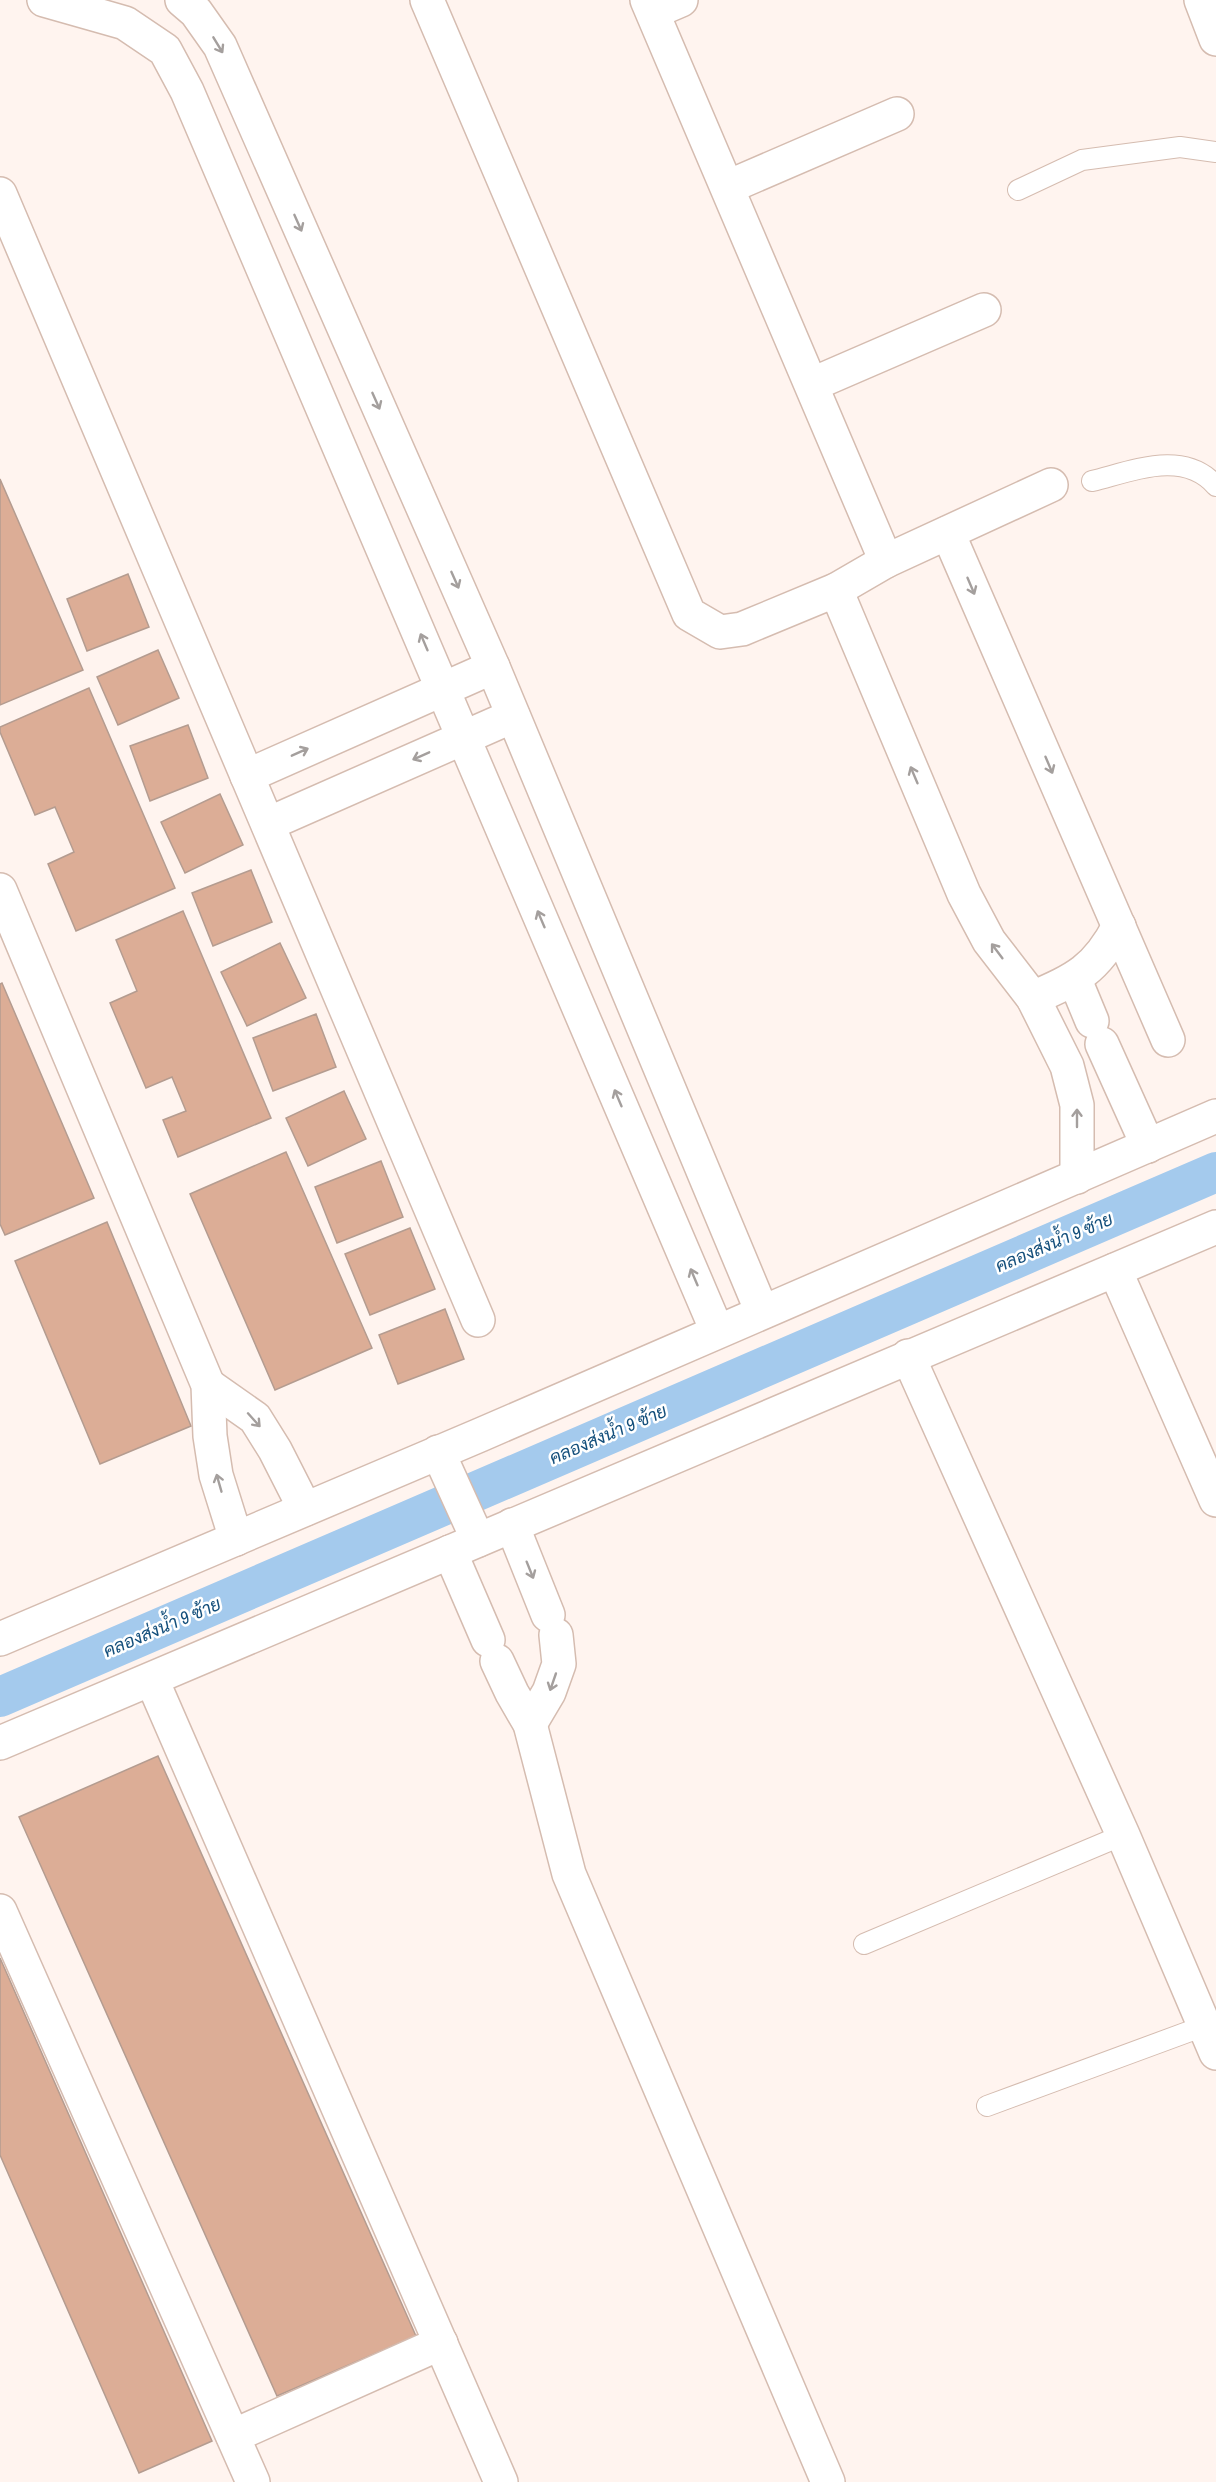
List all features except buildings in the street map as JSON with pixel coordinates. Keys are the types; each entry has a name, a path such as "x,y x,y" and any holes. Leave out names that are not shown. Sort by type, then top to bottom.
{"street":[{"path":"44,0 125,23 165,50 187,91 717,1331"},
{"path":"182,0 196,12 220,46 493,667 762,1312"},
{"path":"427,0 689,614 720,632 742,629 836,590 886,561 1051,485"},
{"path":"1201,0 1216,39"},
{"path":"660,4 728,187 886,561"},
{"path":"728,187 897,114"},
{"path":"0,194 478,1320"},
{"path":"813,384 984,310"},
{"path":"948,533 1168,1040"},
{"path":"836,590 964,894 989,940 1033,998 1067,1066 1077,1105 1077,1177"},
{"path":"247,776 493,667"},
{"path":"268,824 513,716"},
{"path":"0,890 208,1385 210,1436 216,1474 236,1539"},
{"path":"1033,998 1075,980 1108,948 1119,926"},
{"path":"1075,980 1148,1146"},
{"path":"0,1639 305,1509 441,1455 717,1331 1216,1116"},
{"path":"652,1178 699,1158"},
{"path":"0,1743 152,1680 465,1534 512,1525 1216,1227"},
{"path":"1115,1270 1216,1500"},
{"path":"908,1356 1123,1835 1210,2039"},
{"path":"208,1385 255,1418 275,1450 305,1509"},
{"path":"441,1455 465,1534 492,1650 512,1693 531,1724 569,1874 828,2482"},
{"path":"512,1525 552,1625 559,1664 549,1692 531,1724"},
{"path":"152,1680 501,2482"},
{"path":"0,1911 253,2482"},
{"path":"233,2436 441,2343"}],"lane":[{"path":"1018,190 1082,160 1180,147 1216,153"},
{"path":"1092,481 1150,467 1181,464 1206,475 1216,486"},
{"path":"864,1944 1123,1835"},
{"path":"987,2106 1210,2039"}],"waterway":[{"name":"คลองส่งน้ำ 9 ซ้าย","path":"0,1697 1216,1172"}]}
